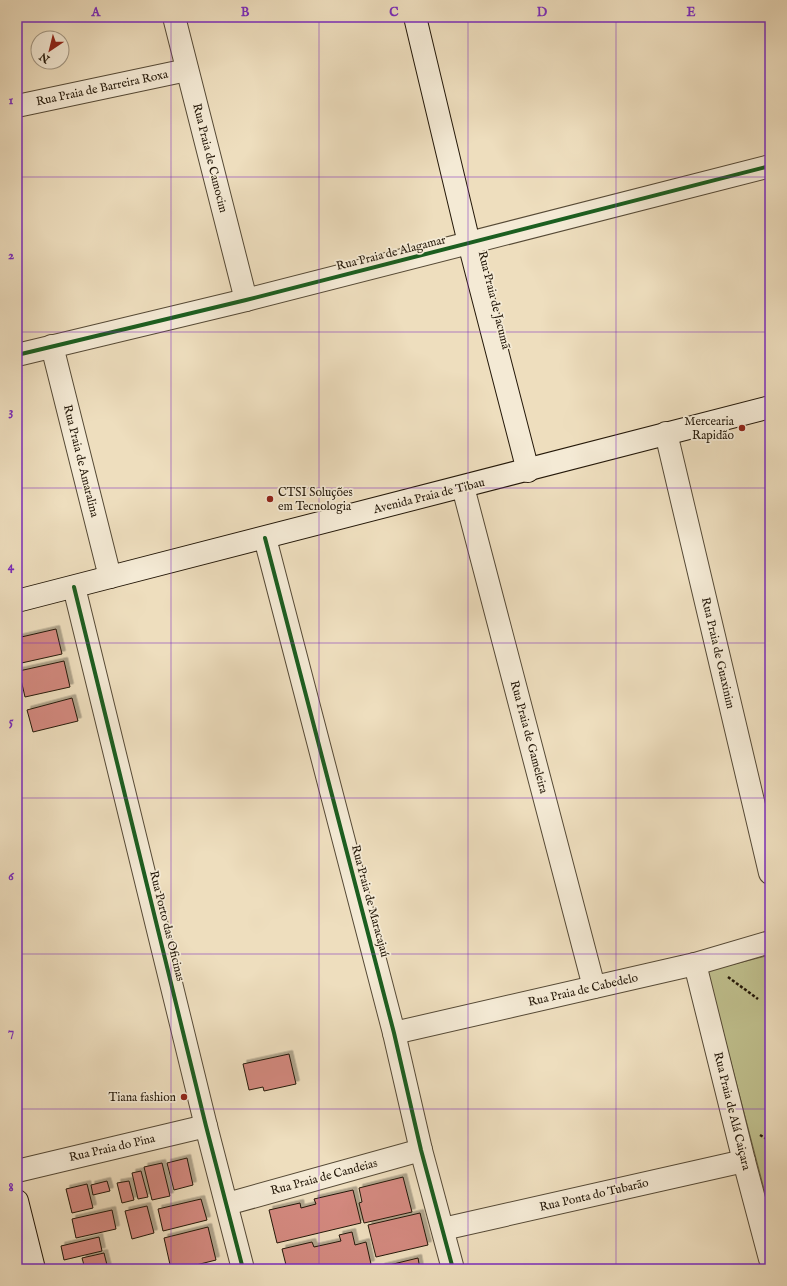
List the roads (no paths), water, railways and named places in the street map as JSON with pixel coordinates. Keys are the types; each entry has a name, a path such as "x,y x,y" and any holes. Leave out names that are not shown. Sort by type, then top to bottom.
{"street":[{"name":"Rua Praia de Camocim","path":"174,17 246,300"},
{"name":"Rua Praia de Jacumã","path":"415,17 469,243 528,471"},
{"name":"Rua Praia de Barreira Roxa","path":"17,106 187,70"},
{"name":"Rua Praia de Alagamar","path":"17,355 246,300 770,166"},
{"name":"Rua Praia de Amaralina","path":"52,346 110,577"},
{"name":"Avenida Praia de Tibau","path":"17,601 528,471 666,433 770,407"},
{"name":"Rua Praia de Guaxinim","path":"666,433 770,873"},
{"name":"Rua Praia de Gameleira","path":"464,487 594,987"},
{"name":"Rua Praia de Maracajaú","path":"265,538 394,1033 422,1150 453,1269"},
{"name":"Rua Porto das Oficinas","path":"74,587 206,1126 244,1269"},
{"name":"Rua Praia de Cabedelo","path":"394,1033 695,964 770,942"},
{"name":"Rua Praia de Alá Caiçara","path":"695,964 770,1259"},
{"name":"Rua Praia do Pina","path":"17,1171 206,1126"},
{"name":"Rua Praia de Candeias","path":"227,1204 422,1150"},
{"name":"Rua Ponta do Tubarão","path":"443,1229 744,1161"},
{"path":"17,1201 34,1269"}],"place":[{"name":"Mercearia Rapidão","path":"742,428"},
{"name":"CTSI Soluções em Tecnologia","path":"270,499"},
{"name":"Tiana fashion","path":"184,1097"}]}
